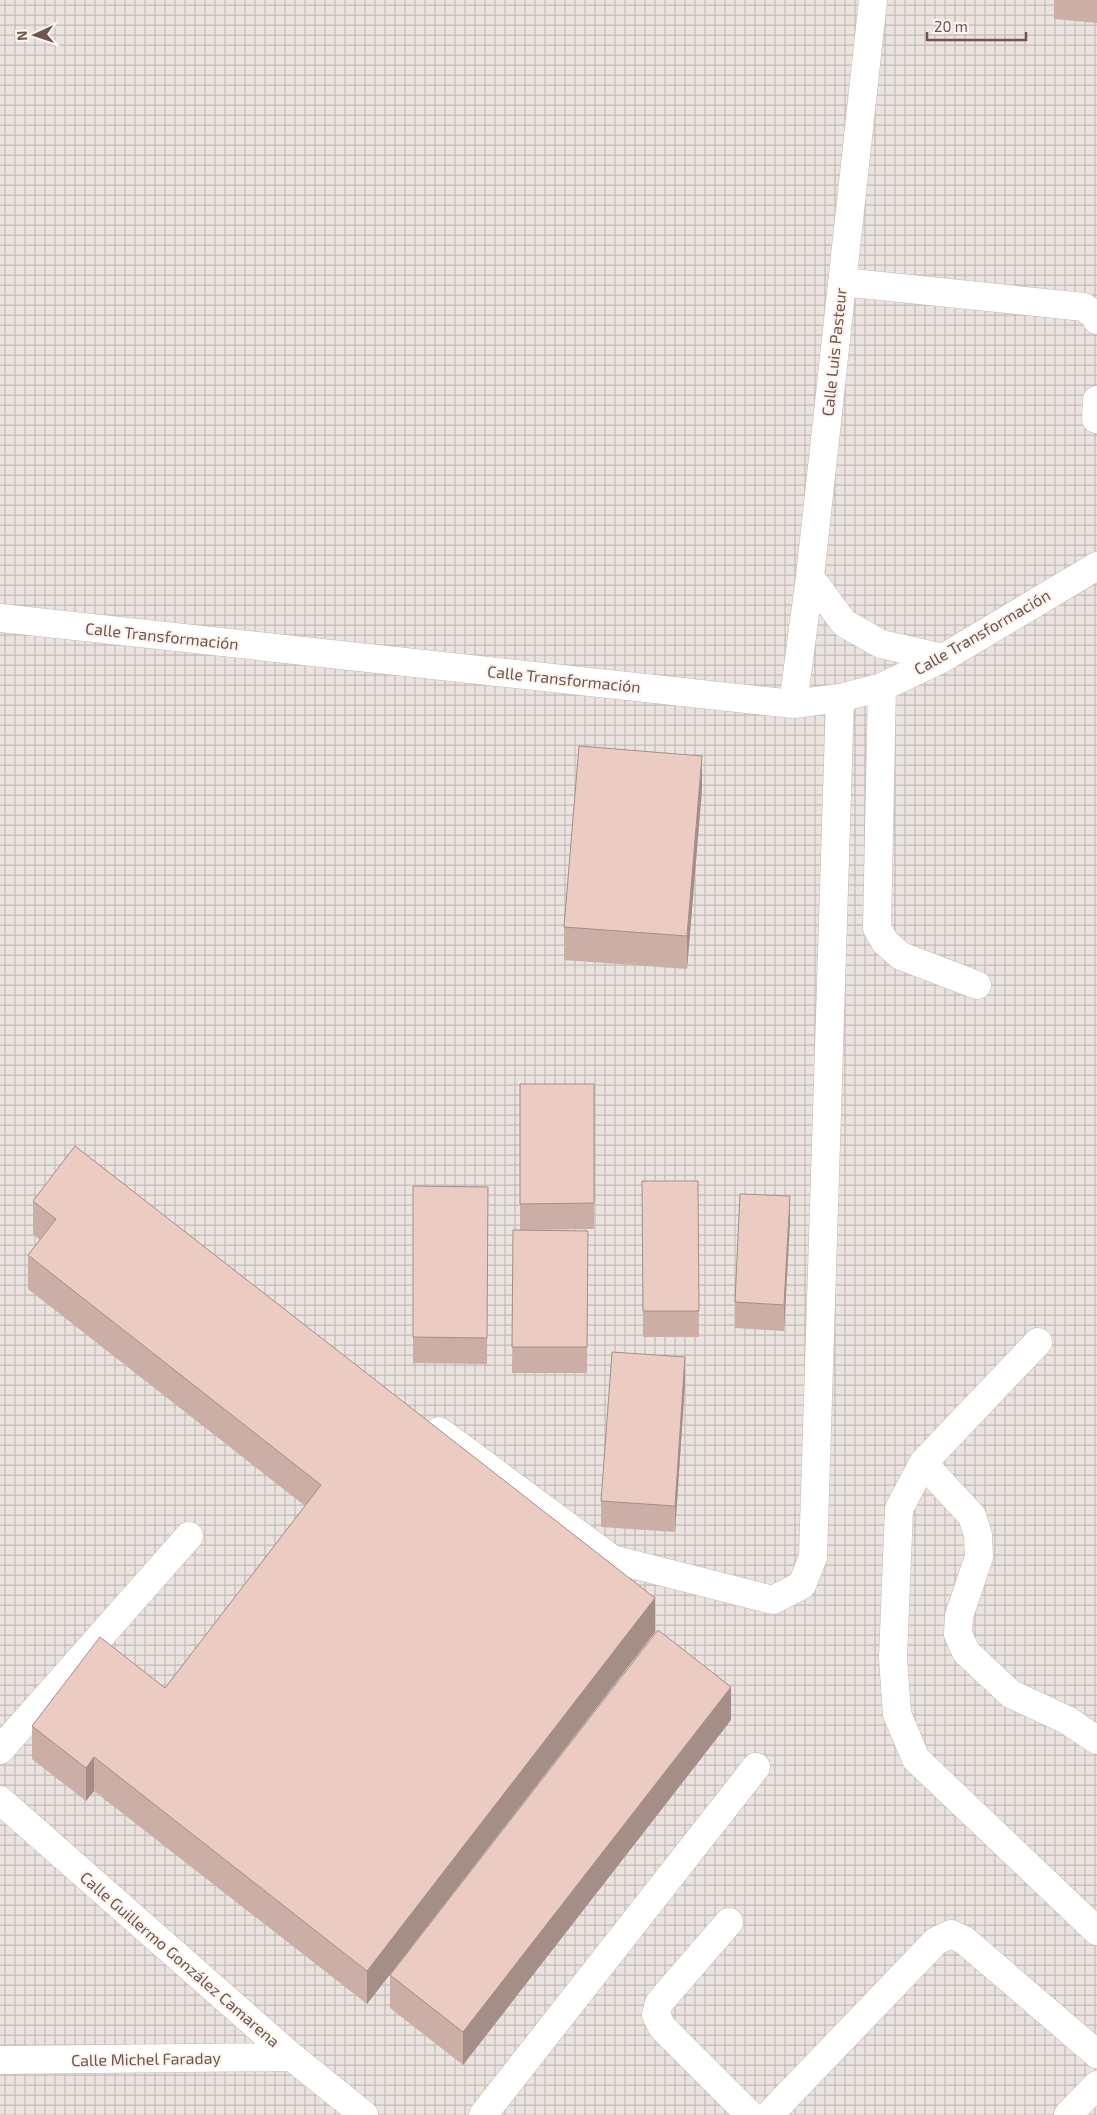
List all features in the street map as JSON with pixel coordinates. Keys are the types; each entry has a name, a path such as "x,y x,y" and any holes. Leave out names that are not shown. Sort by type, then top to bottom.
{"street":[{"name":"Calle Luis Pasteur","path":"793,704 810,577 873,0"},
{"path":"842,282 1084,307 1097,320"},
{"name":"Calle Transformación","path":"0,618 793,704 840,698 882,686 943,658 1097,566"},
{"path":"810,577 844,623 881,644 943,658"},
{"path":"882,686 877,928 885,942 901,956 978,985"},
{"path":"422,1419 612,1559 773,1600 802,1585 813,1558 840,698"},
{"path":"1038,1342 923,1462 899,1509 893,1658 898,1714 916,1759 1097,1931"},
{"path":"923,1462 972,1516 978,1535 979,1556 958,1616 958,1634 966,1652 1011,1694 1068,1720 1097,1740"},
{"path":"0,1750 189,1536"},
{"path":"483,2115 756,1767"},
{"name":"Calle Guillermo González Camarena","path":"0,1800 292,2057 364,2115"},
{"path":"729,1922 659,2003 656,2015 662,2027 750,2115"},
{"path":"769,2115 936,1941 951,1934 964,1940 1097,2054"},
{"name":"Calle Michel Faraday","path":"0,2060 292,2057"},
{"path":"1068,2115 1097,2085"}],"shaded area":[{"path":"0,0 1097,0 1097,2115 0,2115"}],"building":[{"path":"579,746 702,756 687,936 564,927"},
{"path":"520,1084 594,1084 594,1203 520,1204"},
{"path":"75,1146 655,1598 367,1971 94,1757 86,1768 32,1726 100,1637 165,1688 321,1485 28,1255 56,1219 33,1201"},
{"path":"642,1181 698,1181 699,1311 643,1311"},
{"path":"413,1186 488,1187 487,1338 413,1337"},
{"path":"740,1194 790,1196 784,1305 735,1302"},
{"path":"513,1230 588,1231 587,1347 512,1347"},
{"path":"612,1352 685,1357 675,1506 601,1501"},
{"path":"658,1630 731,1687 463,2032 390,1975"}]}
